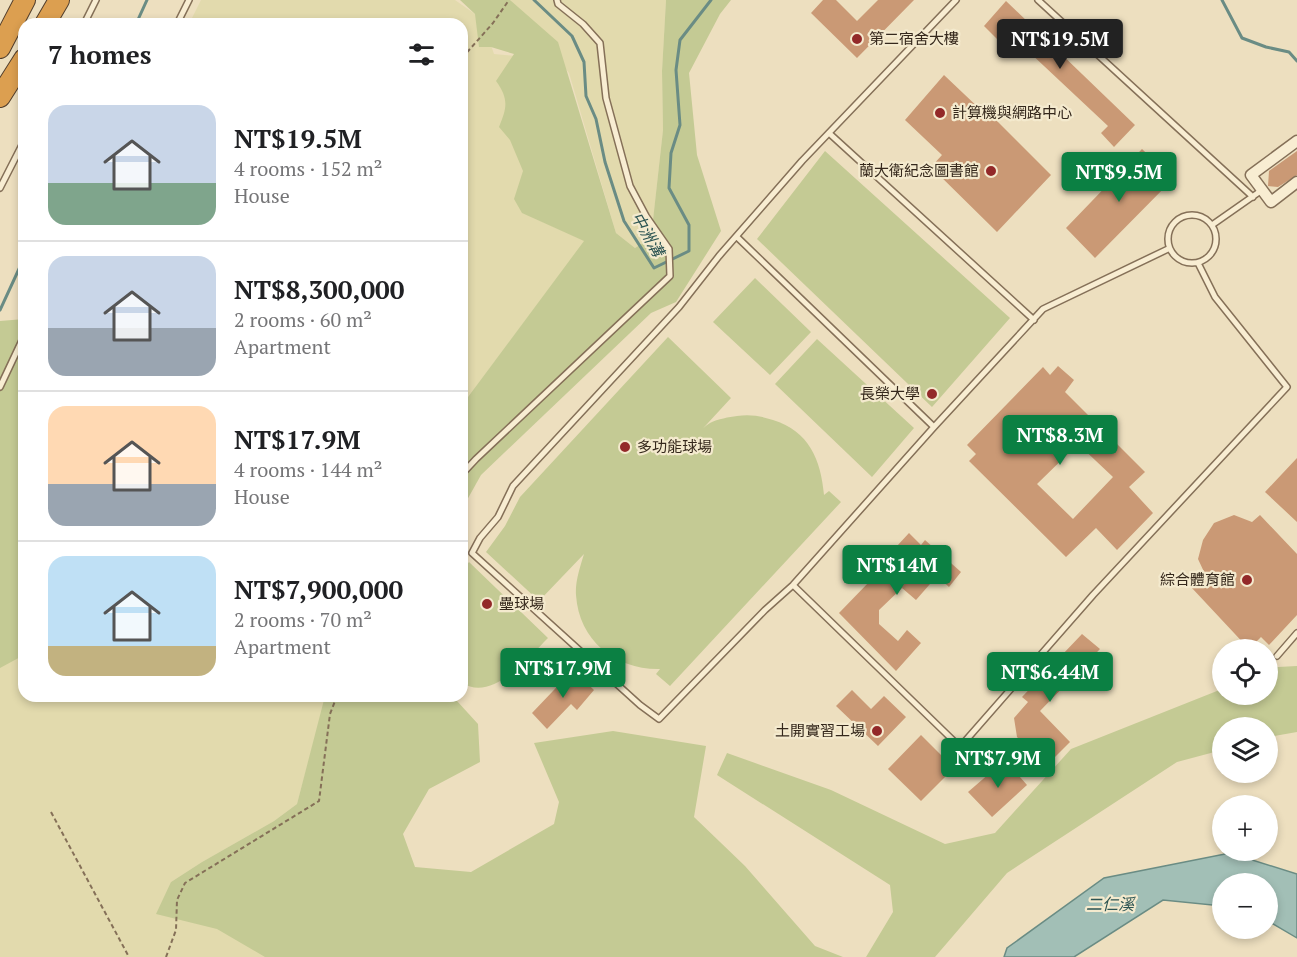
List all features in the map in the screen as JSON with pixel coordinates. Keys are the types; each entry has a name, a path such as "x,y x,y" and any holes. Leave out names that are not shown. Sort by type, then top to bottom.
{"highway":[{"path":"0,48 25,0"},
{"path":"48,18 59,0"},
{"path":"0,97 18,68"}],"street":[{"path":"1297,141 1251,175 1258,193 1271,202 1297,182"}],"lane":[{"path":"87,18 96,0"},
{"path":"180,18 189,0"},
{"path":"468,468 670,276 669,249 646,216 630,186 606,98 600,43 584,24 558,4 557,0"},
{"path":"956,0 802,162 719,256 672,315 513,486 498,517 480,538 472,553 640,705 659,719 793,585 1043,309 1168,249"},
{"path":"1038,0 1258,193 1212,225"},
{"path":"830,134 1034,320"},
{"path":"0,188 18,153"},
{"path":"1186,215 1195,215 1204,218 1212,225 1216,233 1216,243 1207,259 1189,264 1180,261 1168,249 1171,226 1177,219 1186,215"},
{"path":"737,237 934,427"},
{"path":"793,585 960,747 1093,595 1287,387 1215,297 1198,263"},
{"path":"0,387 18,349"},
{"path":"1278,655 1297,633"}],"path":[{"path":"468,51 493,23 509,0"},
{"path":"166,957 176,930 177,900 184,883 319,801 330,714 335,702"},
{"path":"51,812 129,957"}],"shaded area":[{"path":"201,0 455,0 482,19 494,54 525,57 520,149 534,218 585,241 468,397 468,18 192,18"},
{"path":"510,0 666,0 662,71 663,130 651,239 635,248 616,233 569,73"},
{"path":"18,510 18,702 324,702 297,804 274,821 171,882 271,957 0,957 0,516"}],"green space":[{"path":"460,0 510,0 558,42 616,233 635,248 651,238 663,130 662,71 666,0 731,0 720,14 689,73 697,155 721,231 676,302 651,313 481,475 468,498 468,397 584,241 522,213 514,199 523,171 510,140 499,127 504,114 505,98 496,81 514,54 491,47 479,47 475,14"},
{"path":"825,151 1010,318 932,407 757,239"},
{"path":"755,278 811,332 770,375 713,322"},
{"path":"18,320 18,658 0,668 0,321"},
{"path":"668,337 731,398 703,428 720,419 746,415 764,417 785,425 796,431 811,448 820,470 824,495 829,491 841,502 670,686 656,674 660,669 644,668 615,658 592,639 584,626 576,595 577,580 584,554 539,601 486,552 505,526 520,497"},
{"path":"817,339 914,428 872,477 775,384"},
{"name":"壘球場","path":"468,563 548,638 509,675 486,687 468,685"},
{"path":"1297,666 1297,732 1278,735 1278,717 1212,717 1212,753 1177,762 1007,873 935,957 866,957 893,912 890,885 717,775 727,753 831,790 945,844 995,833 1071,749 1212,693 1212,705 1278,705 1278,667"},
{"path":"323,702 458,702 478,724 480,762 429,789 403,834 415,867 471,872 554,824 559,802 534,743 613,731 706,746 694,817 745,866 815,946 843,957 265,957 217,929 156,914 171,882 274,821 297,804"}],"water":[{"name":"二仁溪","path":"1212,857 1212,861 1256,861 1297,874 1297,938 1278,927 1278,873 1212,873 1212,905 1163,900 1074,957 1004,957 1007,948 1104,878"}],"building":[{"name":"第二宿舍大樓","path":"823,0 836,0 857,21 878,0 914,0 857,58 811,13"},
{"path":"1006,1 1135,125 1114,147 1101,133 1108,126 1011,35 1001,43 984,26"},
{"name":"蘭大衛紀念圖書館","path":"944,75 983,112 985,109 1051,175 997,232 931,167 942,155 905,120"},
{"path":"1142,149 1173,179 1095,258 1066,228"},
{"path":"1297,151 1297,175 1278,187 1268,186 1269,171"},
{"path":"1058,366 1074,380 1065,392 1145,472 1129,487 1153,513 1117,550 1096,528 1066,557 969,461 976,454 967,445 1043,367 1050,375","holes":["1078,444 1113,477 1073,519 1037,484"]},
{"path":"1297,458 1297,522 1265,492"},
{"name":"綜合體育館","path":"1234,515 1252,522 1260,515 1297,554 1297,615 1275,639 1261,637 1259,639 1240,639 1191,587 1205,574 1198,559 1203,540 1214,523"},
{"path":"909,533 921,545 925,540 961,572 949,587 937,576 916,600 902,588 879,610 879,624 898,641 907,630 921,643 896,671 839,613 901,549 897,546"},
{"path":"1082,634 1100,649 1040,711 1070,742 1045,767 1017,737 1014,718 1028,702 1022,697"},
{"path":"573,670 594,690 577,710 571,704 547,729 532,713"},
{"name":"土開實習工場","path":"852,690 871,709 884,696 906,717 878,746 836,706"},
{"path":"921,735 954,768 921,801 888,769"},
{"path":"1005,760 1027,785 992,817 968,792"}],"waterway":[{"path":"139,18 147,0"},
{"name":"中洲溝","path":"534,0 572,36 584,62 586,96 596,119 605,162 624,221 654,268 689,251 689,225 669,188 671,153 680,125 676,70 680,40 711,0"},
{"name":"中洲溝","path":"1222,0 1242,38 1289,52 1297,61"},
{"path":"0,310 18,271"}],"place":[{"name":"第二宿舍大樓","path":"857,39"},
{"name":"計算機與網路中心","path":"940,113"},
{"name":"蘭大衛紀念圖書館","path":"991,171"},
{"name":"長榮大學","path":"932,394"},
{"name":"多功能球場","path":"625,447"},
{"name":"綜合體育館","path":"1247,580"},
{"name":"壘球場","path":"487,604"},
{"name":"土開實習工場","path":"877,731"}]}
